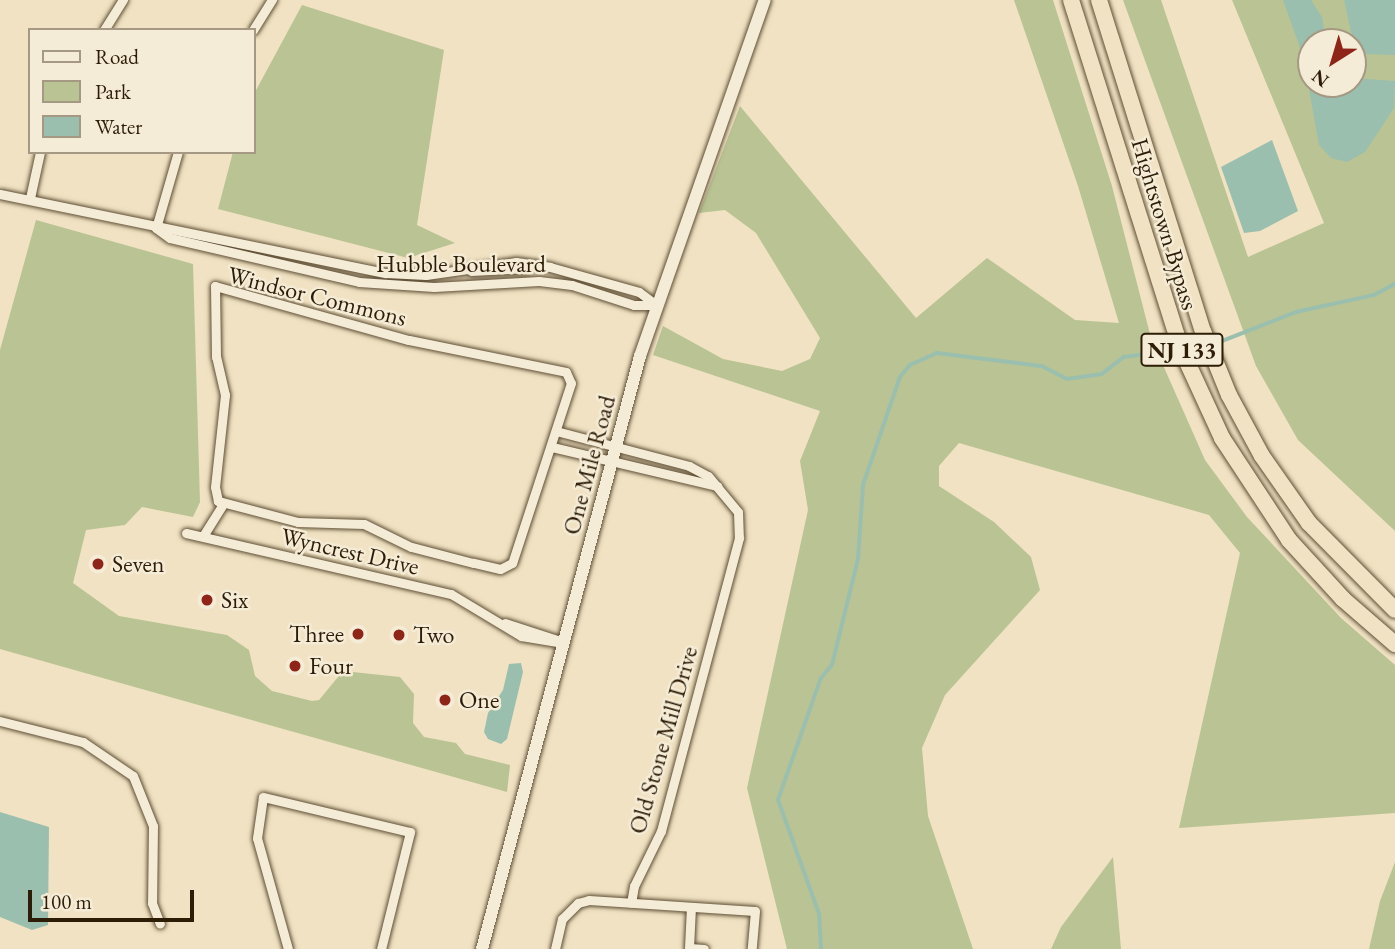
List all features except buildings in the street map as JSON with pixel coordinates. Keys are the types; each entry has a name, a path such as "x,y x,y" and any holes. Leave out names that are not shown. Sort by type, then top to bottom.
{"highway":[{"name":"Hightstown Bypass","path":"1072,0 1182,351 1222,438 1296,548 1343,599 1395,644"},
{"name":"Hightstown Bypass","path":"1099,0 1203,331 1229,395 1262,456 1309,523 1395,610"}],"street":[{"path":"105,28 123,0"},
{"path":"254,28 272,0"},
{"name":"One Mile Road","path":"482,949 615,446 656,305 765,0"},
{"path":"30,198 40,154"},
{"path":"156,228 177,154"},
{"name":"Hubble Boulevard","path":"0,194 30,198 156,228 173,226 386,273 460,271 516,262 550,267 639,292 656,305"},
{"name":"Hubble Boulevard","path":"156,228 170,238 359,282 434,287 539,281 572,285 634,304 656,305"},
{"name":"Windsor Commons","path":"215,286 409,340 559,368 571,383 552,447 517,555 500,569 411,547 364,524 298,522 223,504 218,501 215,487 225,395 216,357 215,286"},
{"path":"556,431 615,446"},
{"name":"Old Stone Mill Drive","path":"615,446 689,466 718,486 738,512 738,538 661,831 634,886 631,903"},
{"path":"552,447 718,486"},
{"path":"203,536 223,504"},
{"name":"Wyncrest Drive","path":"186,533 451,594 499,622 542,632 563,643"},
{"path":"0,721 83,741 133,776 153,826 151,888 160,924"},
{"path":"288,949 257,838 263,797 410,832 381,949"},
{"path":"555,949 562,919 578,903 631,903 755,911 752,949"},
{"path":"691,907 689,948 704,949"}],"green space":[{"path":"1014,0 1053,0 1112,186 1151,338 1205,460 1247,517 1341,618 1395,665 1395,813 1179,828 1240,553 1209,515 959,443 939,466 939,486 994,522 1031,557 1040,590 945,695 922,748 928,816 973,949 787,949 747,788 808,510 800,461 820,411 653,355 663,326 723,359 782,371 810,359 820,338 756,233 725,210 699,213 740,106 916,318 987,258 1075,320 1119,323 1078,186"},
{"path":"1123,0 1161,0 1248,257 1324,223 1232,0 1395,0 1395,531 1298,440 1256,366"},
{"path":"302,5 444,50 417,225 455,243 408,258 218,209 232,154 256,154 256,90"},
{"path":"36,220 193,264 200,502 193,517 142,507 125,525 86,530 73,583 119,616 227,635 249,650 255,676 272,691 312,701 319,700 343,671 400,677 414,694 413,723 424,737 456,743 465,754 510,765 507,792 0,649 0,350"},
{"path":"1113,857 1121,949 1051,949 1061,927"},
{"path":"1395,862 1395,949 1369,949 1380,901"}],"water":[{"path":"1283,0 1311,0 1322,17 1324,28 1297,28 1297,39"},
{"path":"1344,0 1395,0 1395,55 1367,54 1367,28 1350,28"},
{"path":"1367,79 1395,81 1394,108 1365,152 1347,162 1331,158 1319,145 1311,98 1367,98"},
{"path":"1272,140 1298,211 1260,231 1244,233 1221,167"},
{"path":"521,663 523,672 507,739 501,744 488,739 484,732 488,713 503,690 509,664"},
{"path":"0,812 49,827 48,925 32,930 0,917"}],"waterway":[{"path":"1220,342 1296,312 1374,295 1395,284"},
{"path":"821,949 819,914 778,800 821,678 832,665 858,559 863,485 900,377 910,365 937,353 1042,366 1067,379 1102,374 1124,357 1169,351"}],"place":[{"name":"Seven","path":"98,564"},
{"name":"Six","path":"207,600"},
{"name":"Three","path":"358,634"},
{"name":"Two","path":"399,635"},
{"name":"Four","path":"295,666"},
{"name":"One","path":"445,700"}]}
